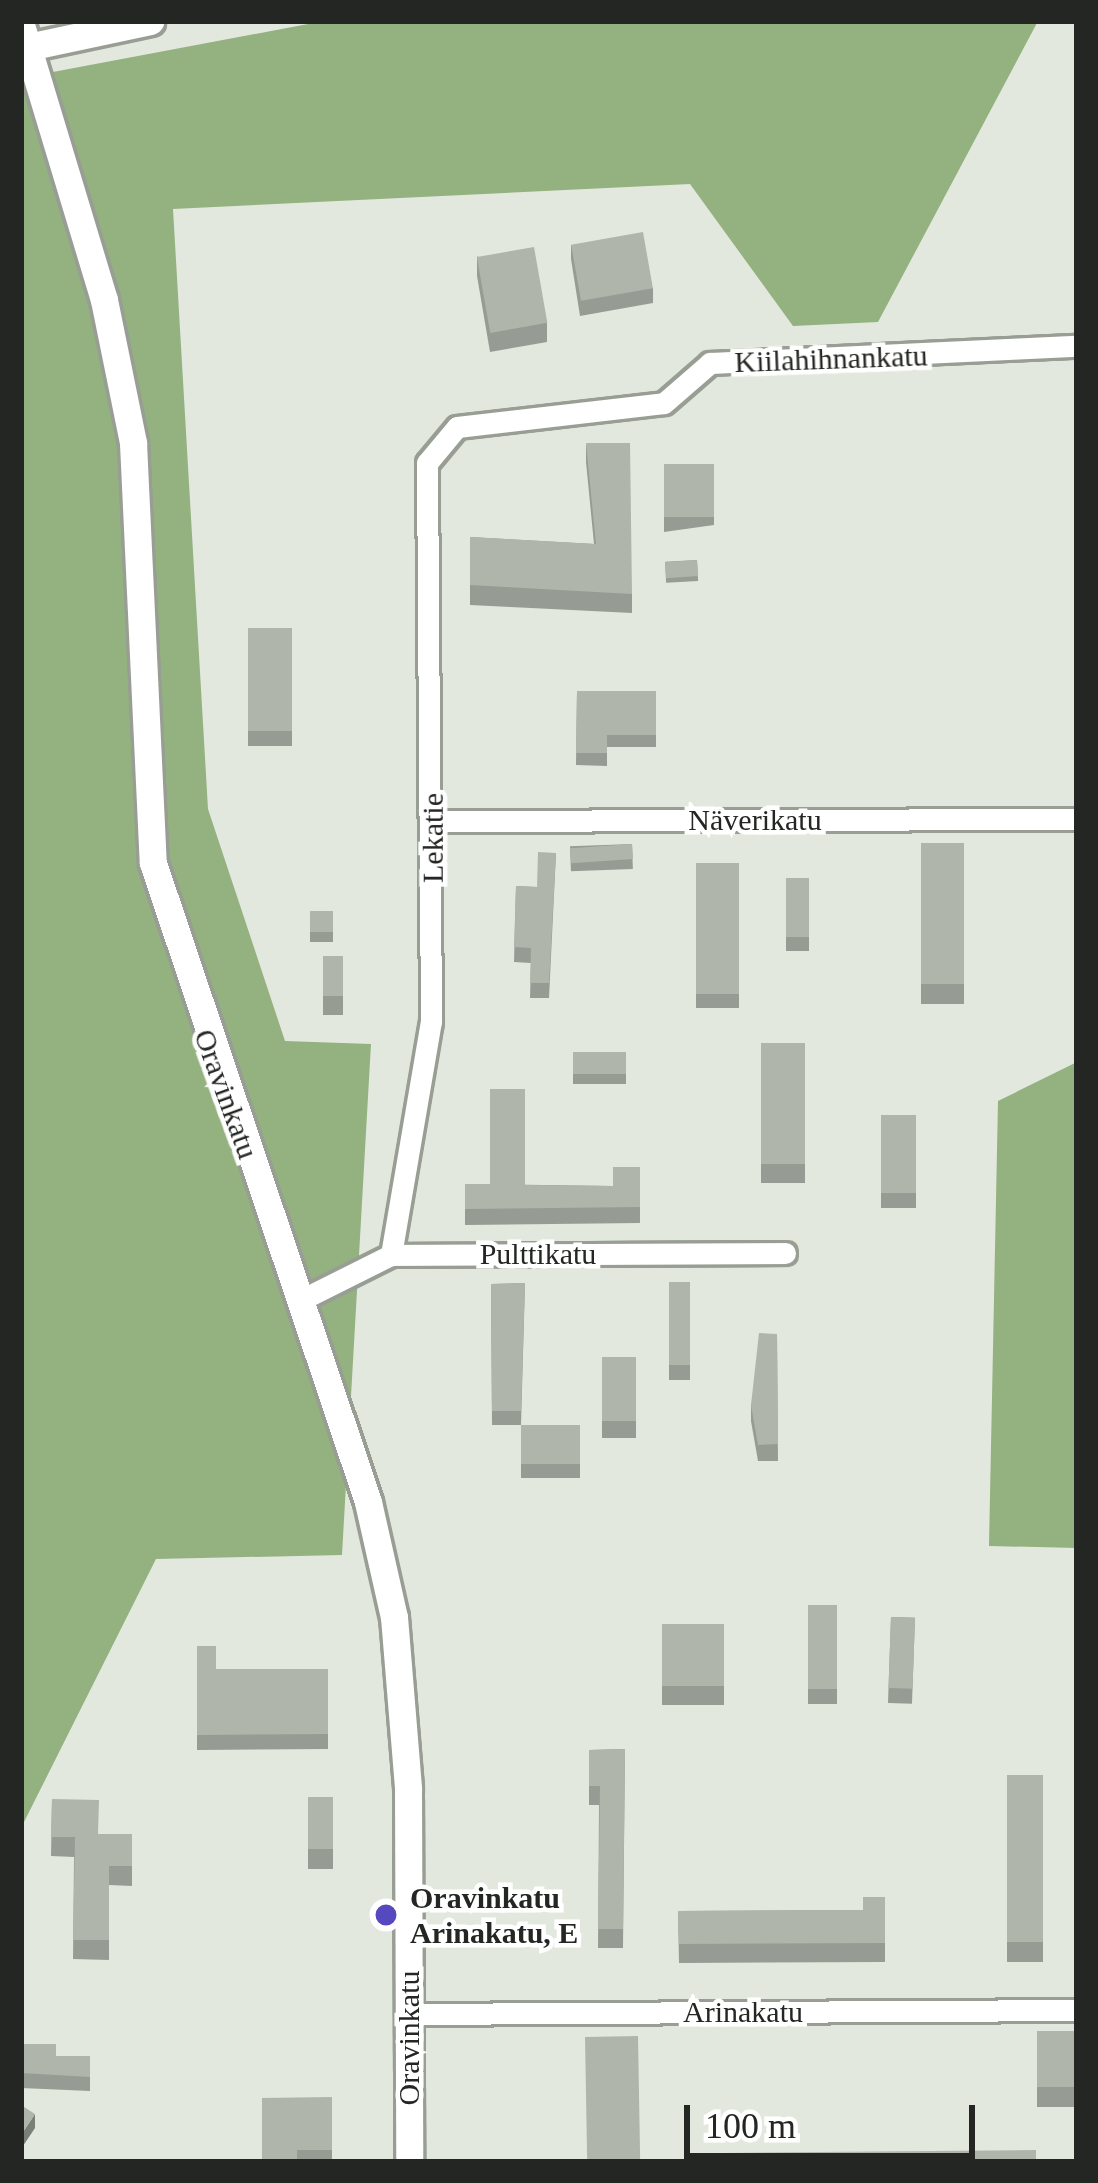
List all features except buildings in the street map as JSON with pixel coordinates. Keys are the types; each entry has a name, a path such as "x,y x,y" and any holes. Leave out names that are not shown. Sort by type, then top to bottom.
{"street":[{"path":"23,41 150,21"},
{"name":"Oravinkatu","path":"23,41 104,300 133,443 153,863 303,1299 394,1617 410,2014 409,2162"},
{"name":"Kiilahihnankatu","path":"457,427 664,403 710,363 1077,346"},
{"name":"Lekatie","path":"391,1255 431,1022 434,821 428,463 457,427"},
{"name":"Näverikatu","path":"434,821 1077,819"},
{"name":"Pulttikatu","path":"303,1299 391,1255 785,1252"},
{"name":"Arinakatu","path":"410,2014 1077,2010"}],"green space":[{"path":"324,21 1038,21 878,322 793,326 690,184 173,209 208,809 285,1041 371,1044 342,1555 156,1559 21,1828 21,78"},
{"path":"1077,1062 1077,1548 989,1546 998,1101"}],"place":[{"name":"Oravinkatu Arinakatu, E","path":"386,1915"}]}
